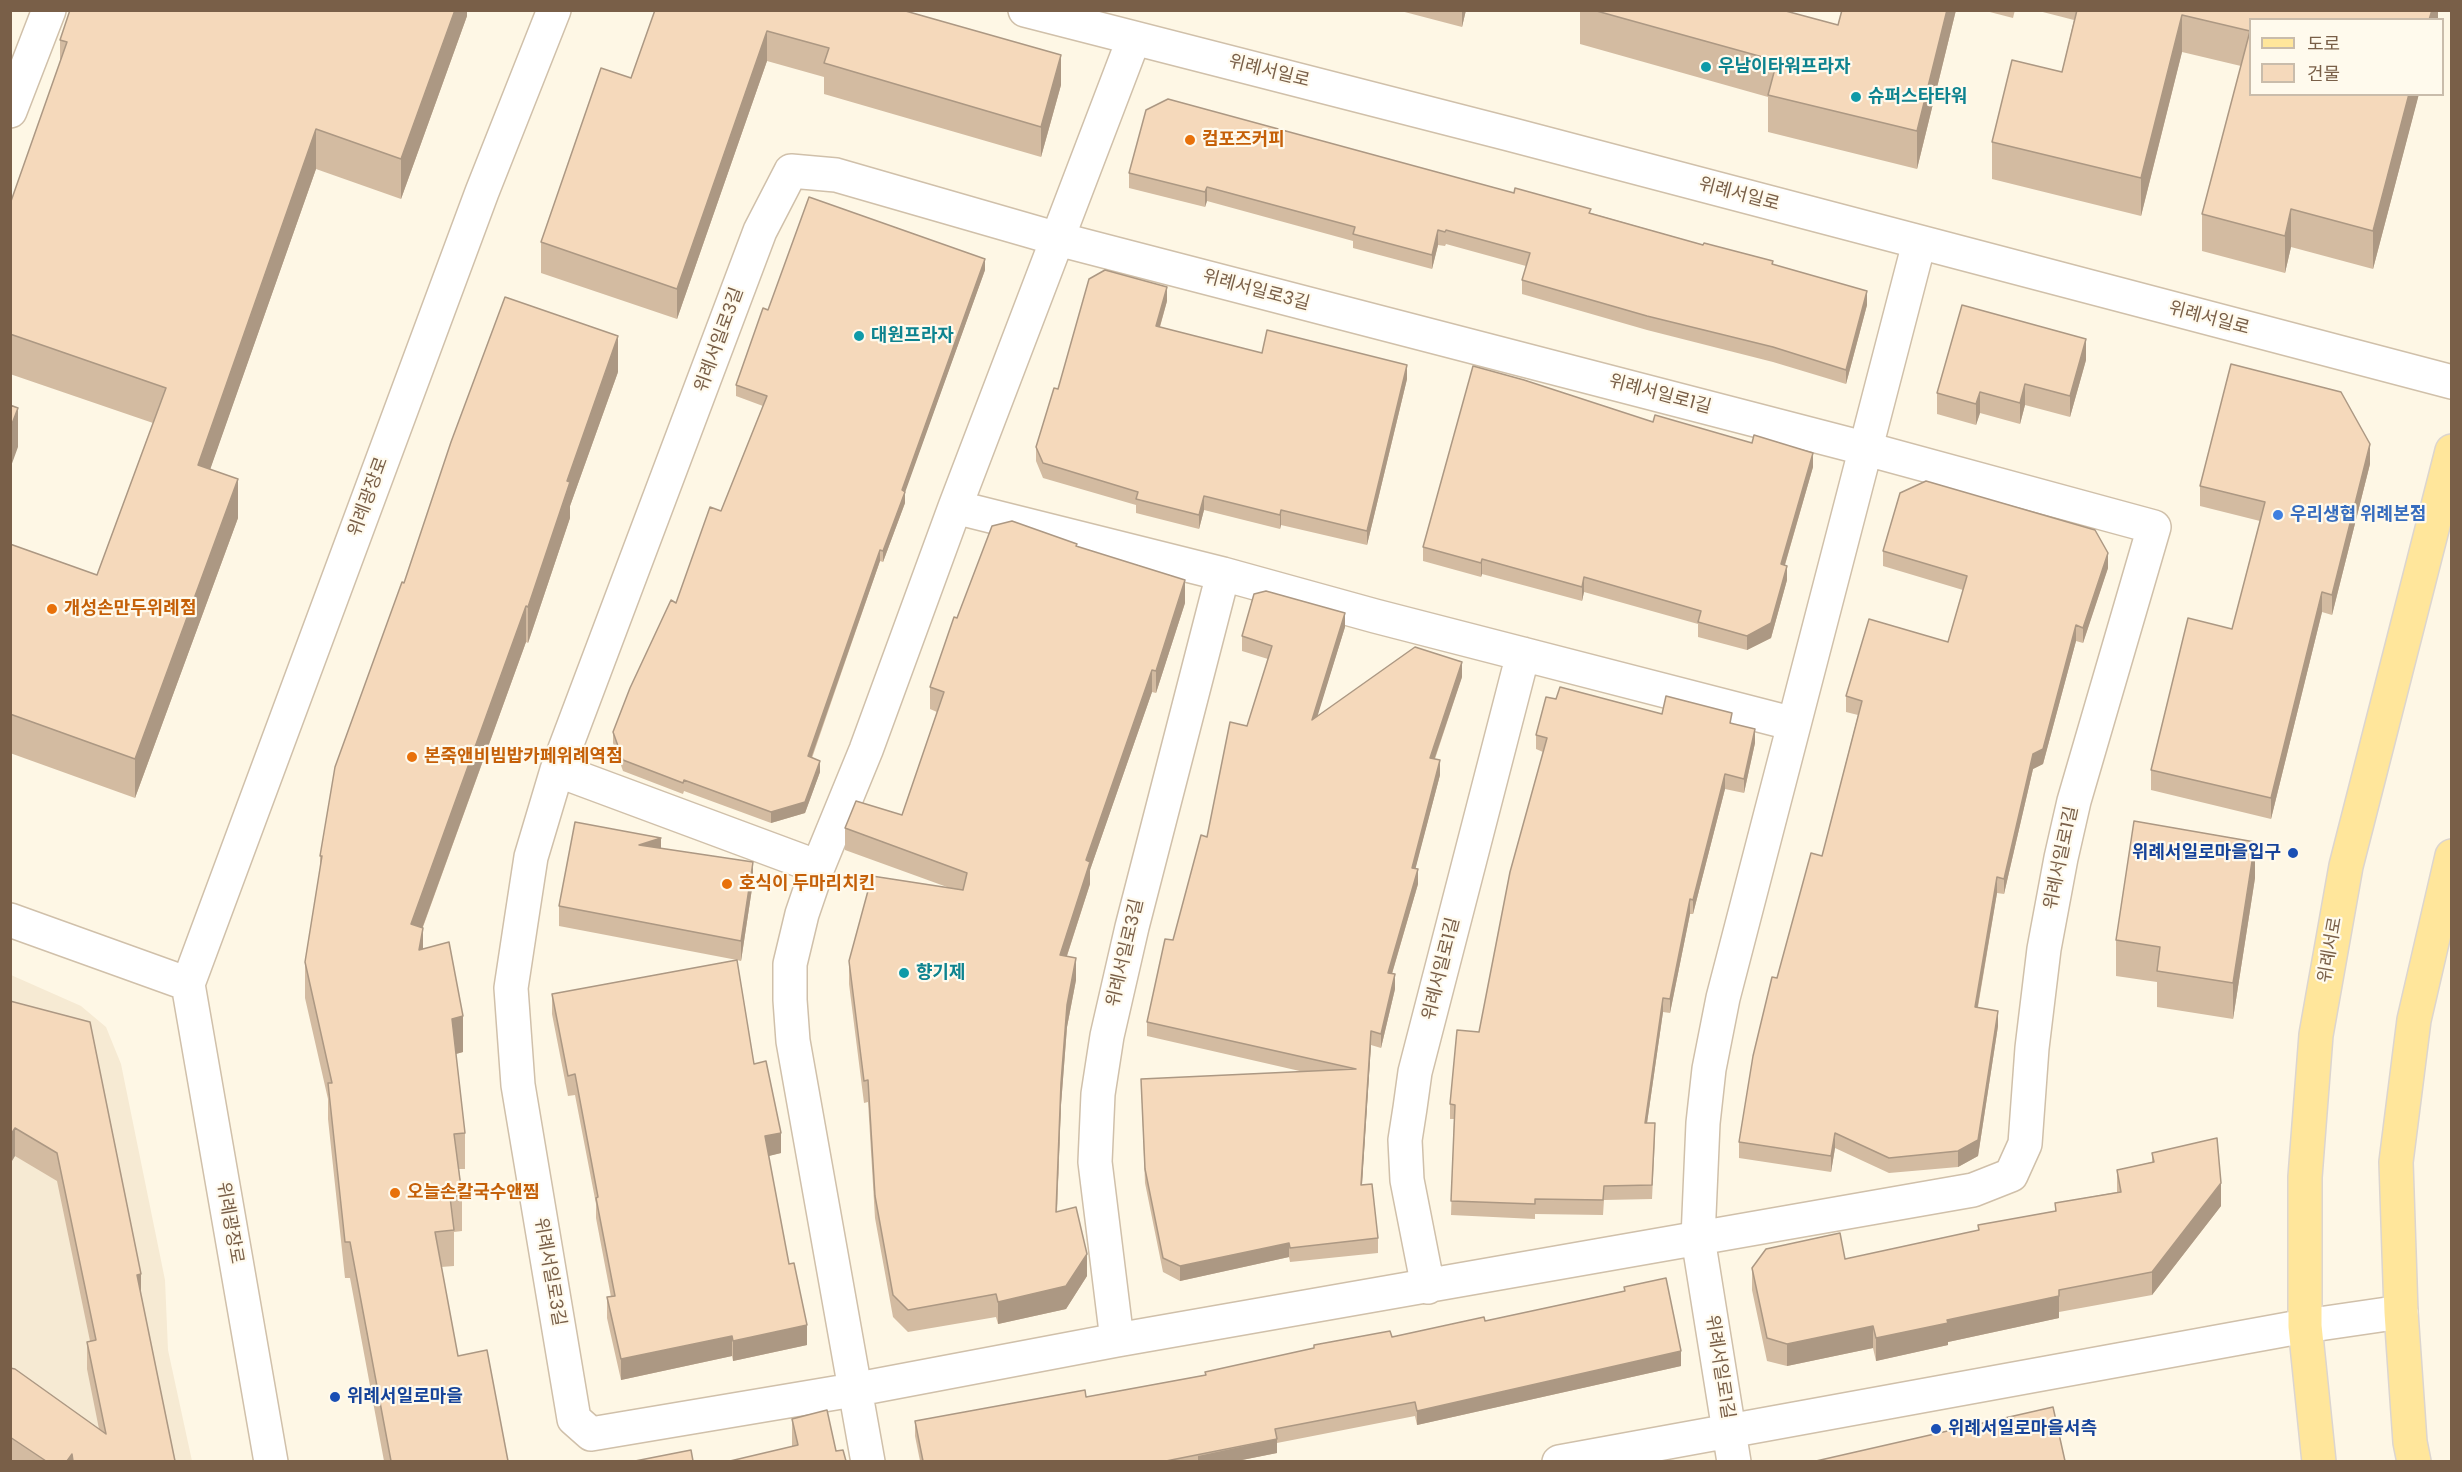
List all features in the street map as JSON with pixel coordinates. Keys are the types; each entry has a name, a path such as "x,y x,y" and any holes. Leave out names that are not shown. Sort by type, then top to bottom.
{"main road":[{"name":"위례서로","path":"2319,1461 2305,1326 2305,1178 2316,1035 2346,866 2451,451"},
{"path":"2414,1461 2410,1442 2401,1312 2396,1162 2414,1020 2451,856"}],"street":[{"path":"10,111 49,10"},
{"name":"위례광장로","path":"271,1461 188,984 478,204 554,10"},
{"name":"위례서일로","path":"1025,10 1498,131 2451,382"},
{"path":"867,1461 800,1083 790,1000 790,964 802,914 818,867 866,750 955,507 1134,38"},
{"name":"위례서일로3길","path":"1274,1313 854,1390 591,1434 574,1419 518,1085 511,988 531,857 557,770 760,231 791,171 836,175 1058,239 1454,342"},
{"name":"위례서일로1길","path":"1731,1446 1698,1238 1702,1123 1709,1069 1723,998 1919,243"},
{"name":"위례서일로1길","path":"1274,1313 1973,1190 2011,1174 2025,1144 2039,990 2061,858 2074,801 2154,527 1867,449 1454,342"},
{"path":"955,507 1223,574 1375,616 1794,724"},
{"name":"위례서일로3길","path":"1117,1340 1095,1162 1098,1094 1107,1036 1132,927 1223,574"},
{"name":"위례서일로1길","path":"1428,1287 1407,1180 1405,1140 1415,1072 1523,654"},
{"path":"557,770 818,867"},
{"path":"10,920 188,984"},
{"path":"1559,1461 1731,1446 2305,1326 2401,1312"}],"shaded area":[{"path":"11,975 81,1006 106,1027 121,1064 165,1280 168,1350 192,1461 11,1462"}],"building":[{"path":"70,10 455,10 401,159 316,129 198,465 238,479 135,759 10,714 10,544 97,575 166,388 10,334 10,204 67,42 60,40"},
{"path":"655,10 902,10 1061,55 1041,127 824,63 829,48 767,31 677,289 541,242 601,68 631,78"},
{"name":"슈퍼스타타워","path":"1593,10 1782,10 1838,25 1842,10 1947,10 1917,131 1768,95 1777,61"},
{"path":"2077,10 2432,10 2430,18 2249,18 2249,31 2182,15 2141,178 1992,142 2012,60 2062,72"},
{"path":"2249,35 2249,96 2408,96 2373,231 2291,209 2285,236 2202,214"},
{"path":"1168,99 1514,193 1515,188 1591,209 1589,213 1703,245 1704,243 1773,261 1772,264 1867,291 1846,370 1773,347 1647,316 1522,280 1530,253 1446,230 1445,232 1438,230 1432,255 1353,234 1355,227 1207,187 1205,192 1129,173 1146,110"},
{"path":"809,197 985,259 902,490 905,492 883,551 880,550 808,756 820,761 805,802 771,812 684,780 683,783 623,760 613,732 630,688 671,600 676,603 710,507 721,511 767,396 736,385 763,308 768,310"},
{"path":"1105,270 1167,287 1156,326 1262,353 1267,330 1407,365 1367,531 1281,510 1280,515 1204,496 1199,515 1136,499 1138,492 1043,463 1036,447 1054,388 1058,389 1089,279"},
{"path":"505,297 618,336 567,481 570,482 528,607 526,606 411,924 423,928 419,950 449,942 463,1016 452,1019 465,1133 454,1134 462,1195 450,1197 454,1230 435,1232 458,1356 487,1350 508,1461 391,1461 350,1242 345,1242 328,1083 332,1083 305,962 335,767 402,582 404,583 451,442"},
{"path":"1962,305 2086,339 2070,396 2025,384 2020,403 1980,392 1976,404 1937,393"},
{"path":"2231,364 2341,392 2370,444 2332,595 2322,592 2271,798 2151,770 2188,618 2232,629 2265,502 2200,486"},
{"path":"1473,366 1653,422 1655,415 1752,443 1754,435 1813,453 1781,564 1787,566 1771,623 1747,636 1698,622 1701,611 1584,577 1582,587 1482,559 1481,563 1423,547"},
{"path":"10,405 18,408 10,429"},
{"path":"1926,481 2095,530 2108,553 2083,628 2076,625 2043,749 2033,754 2004,879 1997,877 1975,1007 1998,1011 1978,1140 1958,1151 1889,1158 1835,1133 1831,1156 1739,1142 1753,1056 1772,977 1777,978 1811,853 1822,856 1862,701 1846,696 1869,619 1948,642 1967,576 1883,551 1900,493"},
{"path":"1012,521 1077,544 1076,546 1185,580 1156,671 1152,670 1086,860 1090,862 1060,955 1076,958 1067,1005 1061,1083 1056,1212 1076,1207 1087,1254 1066,1286 998,1302 996,1294 908,1310 893,1295 875,1196 868,1080 864,1081 849,961 872,876 963,890 967,873 845,828 856,801 902,815 944,692 930,687 954,617 957,618 992,526"},
{"path":"1266,591 1345,613 1312,720 1415,647 1462,662 1430,758 1440,760 1412,868 1418,869 1388,973 1395,974 1381,1034 1371,1031 1361,1185 1372,1184 1378,1238 1290,1248 1289,1243 1180,1266 1163,1258 1145,1169 1141,1079 1356,1069 1147,1022 1165,939 1173,940 1201,835 1207,837 1230,722 1247,726 1272,646 1242,636 1254,594"},
{"path":"1560,687 1662,714 1666,696 1732,713 1730,723 1755,729 1744,779 1725,774 1693,900 1690,899 1670,999 1663,998 1645,1123 1655,1123 1652,1185 1604,1186 1603,1200 1535,1199 1535,1204 1451,1201 1455,1105 1450,1104 1457,1030 1479,1032 1510,872 1547,738 1536,735 1546,697 1556,699"},
{"path":"2134,821 2255,842 2233,983 2157,971 2160,947 2116,940"},
{"path":"575,822 661,838 639,845 753,862 741,941 559,906"},
{"path":"737,960 754,1064 766,1061 781,1133 765,1136 789,1264 794,1263 807,1325 733,1341 732,1336 621,1359 607,1297 615,1296 575,1074 568,1076 552,994"},
{"path":"10,1001 90,1022 141,1274 137,1275 175,1461 73,1461 72,1454 67,1461 46,1461 10,1437 10,1368 15,1369 106,1434 87,1342 96,1340 57,1153 15,1128 10,1136"},
{"path":"2217,1138 2221,1183 2152,1272 2059,1290 2059,1296 1876,1338 1873,1326 1787,1344 1767,1338 1752,1268 1766,1249 1840,1233 1845,1259 1979,1230 1978,1225 2056,1211 2055,1203 2121,1192 2117,1170 2154,1162 2152,1153"},
{"path":"1666,1278 1681,1351 1417,1411 1415,1402 1275,1429 1277,1439 1166,1461 923,1461 915,1421 1085,1390 1086,1397 1206,1375 1205,1372 1314,1348 1314,1345 1390,1331 1392,1337 1484,1317 1485,1321 1625,1291 1624,1287"},
{"path":"2053,1407 2065,1461 1816,1461"},
{"path":"827,1410 836,1451 843,1450 846,1461 730,1461 798,1445 792,1419"},
{"path":"691,1450 693,1461 635,1461"}],"place":[{"name":"우남이타워프라자","path":"1706,67"},
{"name":"슈퍼스타타워","path":"1856,97"},
{"name":"컴포즈커피","path":"1190,140"},
{"name":"대원프라자","path":"859,336"},
{"name":"우리생협 위례본점","path":"2278,515"},
{"name":"개성손만두위례점","path":"52,609"},
{"name":"본죽앤비빔밥카페위례역점","path":"412,757"},
{"name":"위례서일로마을입구","path":"2293,853"},
{"name":"호식이 두마리치킨","path":"727,884"},
{"name":"향기제","path":"904,973"},
{"name":"오늘손칼국수앤찜","path":"395,1193"},
{"name":"위례서일로마을","path":"335,1397"},
{"name":"위례서일로마을서측","path":"1936,1429"}]}
